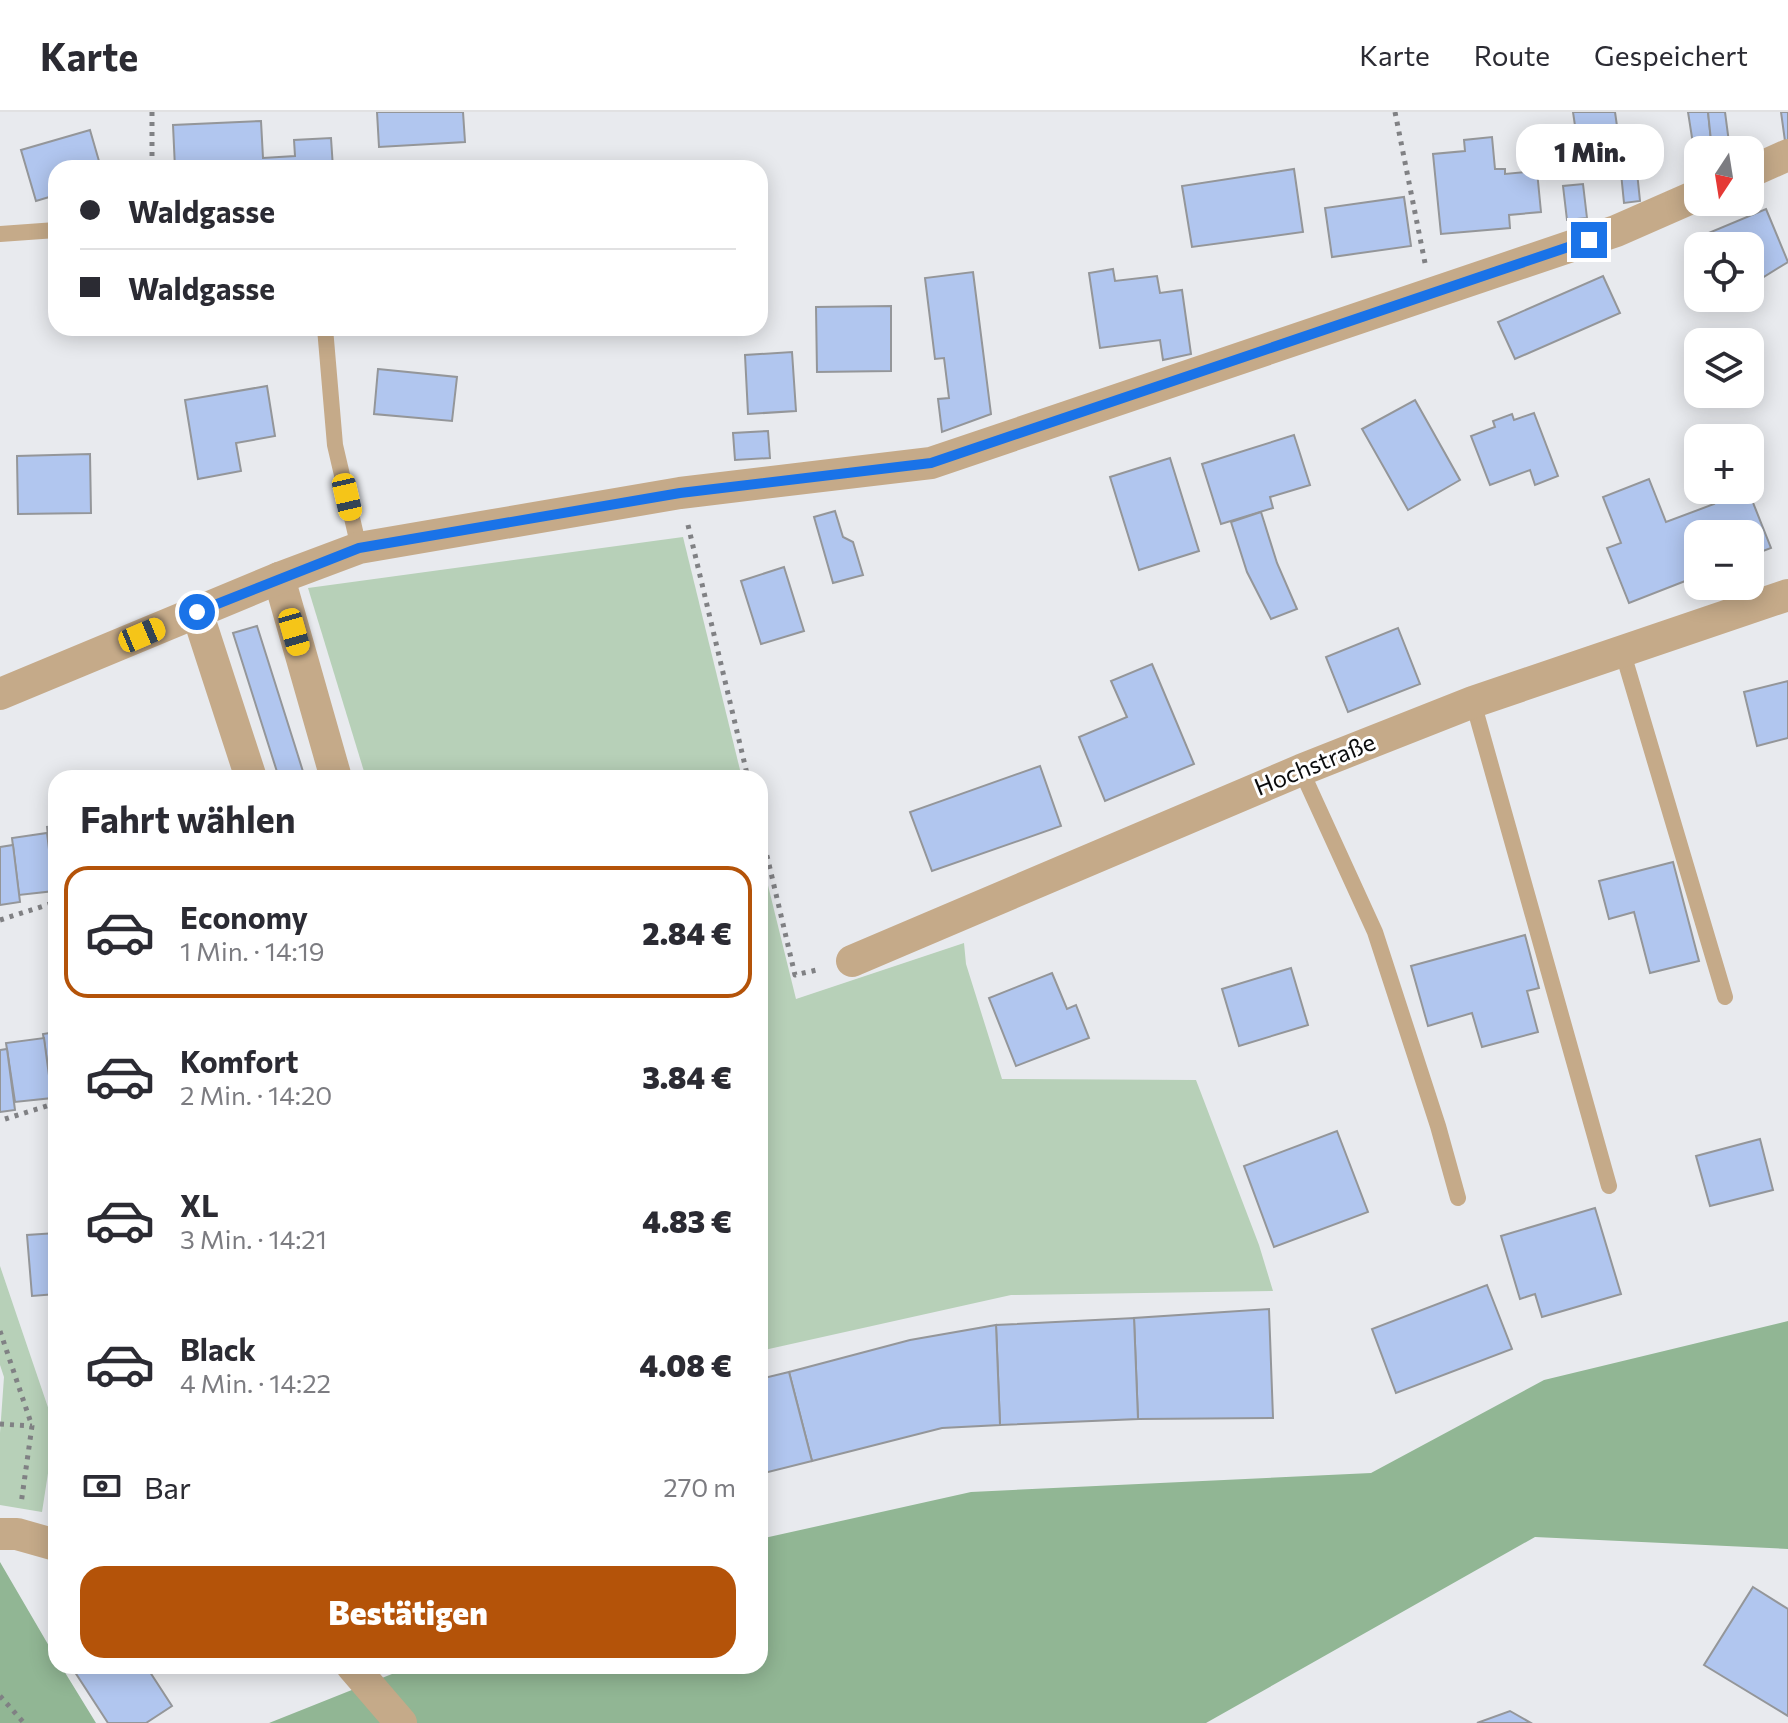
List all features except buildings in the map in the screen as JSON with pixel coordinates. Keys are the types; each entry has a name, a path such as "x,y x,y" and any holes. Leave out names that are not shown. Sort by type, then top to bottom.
{"street":[{"path":"1764,166 1788,155"},
{"path":"0,694 359,548 680,493 931,463 1432,295 1616,231 1684,201"},
{"path":"279,578 334,770"},
{"name":"Hochstraße","path":"852,961 1301,770 1473,702 1788,595"},
{"path":"197,612 248,770"},
{"path":"9,1534 48,1543"},
{"path":"359,1674 401,1723"}],"lane":[{"path":"0,234 48,231"},
{"path":"326,336 335,445 359,548"},
{"path":"1622,650 1725,997"},
{"path":"1473,702 1609,1186"},
{"path":"1301,770 1375,932 1458,1198"}],"path":[{"path":"152,112 152,160"},
{"path":"1395,112 1432,295"},
{"path":"680,493 746,770"},
{"path":"768,860 795,975 852,961"},
{"path":"0,920 48,905"},
{"path":"5,1119 48,1106"},
{"path":"0,1331 32,1426 9,1534"},
{"path":"0,1424 32,1426"},
{"path":"0,1696 24,1723"}],"green space":[{"path":"683,537 740,770 364,770 308,588"},
{"path":"768,885 796,999 964,943 966,964 1002,1079 1196,1080 1259,1245 1273,1291 1011,1295 768,1349"},
{"path":"0,1266 48,1407 48,1473 42,1512 0,1505 4,1377 0,1365"},
{"path":"1788,1321 1788,1549 1535,1537 1206,1723 269,1723 392,1674 768,1674 768,1537 971,1492 1371,1473 1544,1380"},
{"path":"0,1562 48,1644 48,1674 66,1674 96,1723 0,1723"}],"route":[{"path":"197,612 359,548 680,493 931,463 1589,240"}]}
